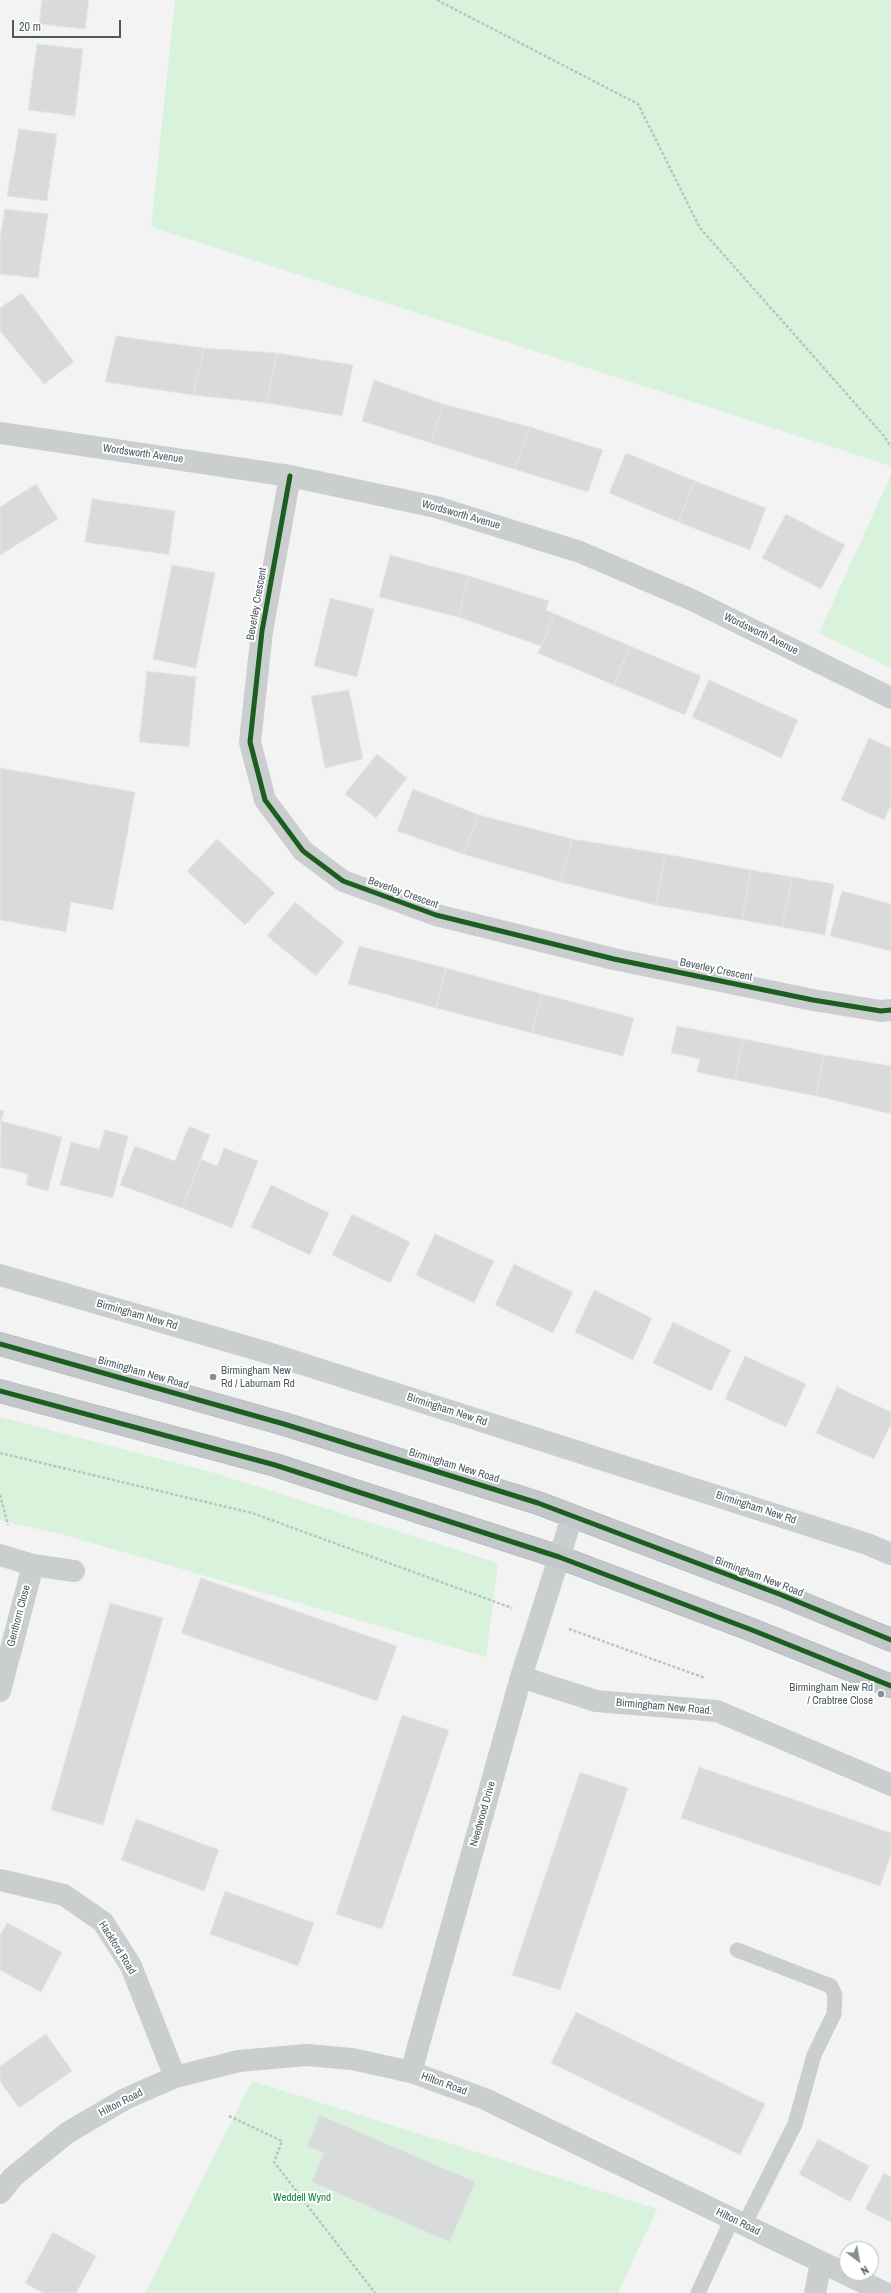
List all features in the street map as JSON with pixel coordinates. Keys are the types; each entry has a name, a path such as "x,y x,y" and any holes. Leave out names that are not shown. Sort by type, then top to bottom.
{"highway":[{"name":"Birmingham New Road","path":"0,1344 284,1424 538,1503 779,1594 891,1640"},
{"path":"0,1391 275,1465 559,1557 752,1630 891,1686"}],"street":[{"name":"Wordsworth Avenue","path":"0,433 290,476 436,506 580,552 692,600 891,698"},
{"name":"Beverley Crescent","path":"290,476 262,631 250,742 265,800 303,851 343,881 436,916 614,959 813,1000 881,1011 891,1010"},
{"name":"Birmingham New Rd","path":"0,1275 265,1352 867,1544 891,1554"},
{"name":"Needwood Drive","path":"411,2072 521,1677 572,1517"},
{"path":"0,1555 33,1565 74,1571"},
{"name":"Genthorn Close","path":"0,1691 33,1565"},
{"name":"Birmingham New Road.","path":"521,1677 596,1701 717,1711 891,1785"},
{"name":"Hackford Road","path":"0,1880 64,1895 103,1922 131,1966 175,2077"},
{"name":"Hilton Road","path":"0,2194 12,2177 67,2133 125,2099 175,2077 239,2061 306,2055 352,2059 411,2072 485,2099 885,2293"},
{"path":"815,2293 821,2262"}],"lane":[{"path":"698,2293 795,2124 814,2055 834,2014 834,1995 831,1986 736,1950"}],"path":[{"path":"437,0 638,104 700,228 813,355 891,447"},
{"path":"0,1453 252,1513 713,1681"},
{"path":"229,2116 282,2141 274,2162 375,2293"}],"green space":[{"path":"175,0 891,0 891,466 151,227"},
{"path":"891,475 891,668 819,633"},
{"path":"0,1417 218,1474 498,1563 486,1657 64,1535 0,1520"},
{"name":"Weddell Wynd","path":"252,2081 657,2209 618,2293 145,2293"}],"building":[{"path":"42,0 89,0 85,29 39,24"},
{"path":"37,44 83,49 75,116 28,110"},
{"path":"19,129 57,134 47,201 7,196"},
{"path":"5,209 48,214 38,278 0,274 0,238"},
{"path":"22,293 74,362 44,384 0,331 0,308"},
{"path":"116,336 204,348 193,395 105,382"},
{"path":"204,348 277,353 267,403 193,395"},
{"path":"277,353 353,365 342,416 267,403"},
{"path":"374,380 443,404 431,443 362,421"},
{"path":"443,404 530,427 514,469 431,443"},
{"path":"530,427 603,450 588,492 514,469"},
{"path":"626,453 695,481 678,522 609,493"},
{"path":"695,481 766,508 750,550 678,522"},
{"path":"36,484 58,519 0,555 0,507"},
{"path":"92,499 175,511 169,555 85,542"},
{"path":"786,514 845,545 821,589 762,558"},
{"path":"390,555 469,576 458,617 379,597"},
{"path":"172,565 215,573 196,668 153,659"},
{"path":"469,576 549,601 546,610 555,614 541,646 458,617"},
{"path":"330,598 374,609 357,677 314,666"},
{"path":"555,614 630,646 614,685 538,653"},
{"path":"630,646 701,676 685,715 614,685"},
{"path":"147,671 196,677 189,747 139,742"},
{"path":"709,680 798,720 781,758 692,717"},
{"path":"349,690 363,759 325,768 311,696"},
{"path":"869,738 891,748 891,805 884,820 841,800"},
{"path":"377,754 407,778 376,818 345,794"},
{"path":"0,768 135,792 113,910 71,902 66,932 0,920"},
{"path":"413,789 479,815 463,854 397,831"},
{"path":"479,815 572,839 560,882 463,854"},
{"path":"217,839 275,893 245,925 187,871"},
{"path":"572,839 665,854 656,905 560,882"},
{"path":"665,854 751,870 742,920 656,905"},
{"path":"751,870 792,877 782,927 742,920"},
{"path":"792,877 834,884 825,935 782,927"},
{"path":"842,891 891,904 891,951 830,936"},
{"path":"295,902 344,942 316,976 267,936"},
{"path":"359,946 446,968 436,1008 348,984"},
{"path":"446,968 542,994 532,1033 436,1008"},
{"path":"542,994 634,1018 623,1056 532,1033"},
{"path":"677,1026 743,1039 735,1080 697,1072 700,1059 671,1053"},
{"path":"743,1039 824,1055 816,1096 735,1080"},
{"path":"824,1055 891,1066 891,1114 816,1096"},
{"path":"0,1110 4,1111 0,1124"},
{"path":"1,1121 62,1137 48,1191 26,1185 28,1174 0,1167"},
{"path":"189,1126 210,1135 182,1208 120,1185 135,1146 175,1161"},
{"path":"105,1130 128,1136 113,1198 60,1185 71,1142 99,1149"},
{"path":"224,1148 258,1161 232,1228 182,1208 201,1159 217,1166"},
{"path":"271,1185 329,1213 310,1255 251,1227"},
{"path":"352,1214 410,1242 390,1283 332,1255"},
{"path":"435,1234 494,1261 474,1303 416,1275"},
{"path":"514,1264 573,1292 553,1333 495,1305"},
{"path":"594,1290 652,1318 633,1360 575,1332"},
{"path":"673,1322 731,1350 711,1391 653,1363"},
{"path":"745,1356 806,1384 786,1427 725,1399"},
{"path":"837,1387 891,1412 891,1424 874,1459 816,1433"},
{"path":"201,1578 397,1646 377,1701 181,1633"},
{"path":"110,1603 163,1618 103,1825 51,1810"},
{"path":"402,1715 449,1730 382,1929 336,1914"},
{"path":"699,1767 891,1833 891,1855 880,1886 681,1818"},
{"path":"580,1772 628,1788 560,1990 512,1975"},
{"path":"136,1819 219,1850 204,1891 121,1860"},
{"path":"225,1891 314,1923 298,1966 210,1934"},
{"path":"7,1923 62,1952 41,1992 0,1970 0,1935"},
{"path":"576,2012 765,2104 740,2155 551,2063"},
{"path":"46,2034 72,2071 19,2108 0,2081 0,2066"},
{"path":"320,2115 475,2182 450,2242 312,2182 324,2153 307,2146"},
{"path":"818,2139 869,2166 850,2202 799,2174"},
{"path":"884,2173 891,2177 891,2222 865,2209"},
{"path":"53,2232 96,2256 76,2293 43,2293 25,2283"}],"cycle path":[{"path":"290,476 262,631 250,742 265,800 303,851 343,881 436,915 614,959 813,1000 881,1011 891,1010"},
{"path":"0,1344 284,1424 538,1503 779,1594 891,1640"},
{"path":"0,1391 275,1465 559,1557 752,1630 891,1686"}],"place":[{"name":"Birmingham New Rd / Laburnam Rd","path":"213,1377"},
{"name":"Birmingham New Rd / Crabtree Close","path":"881,1694"}]}
